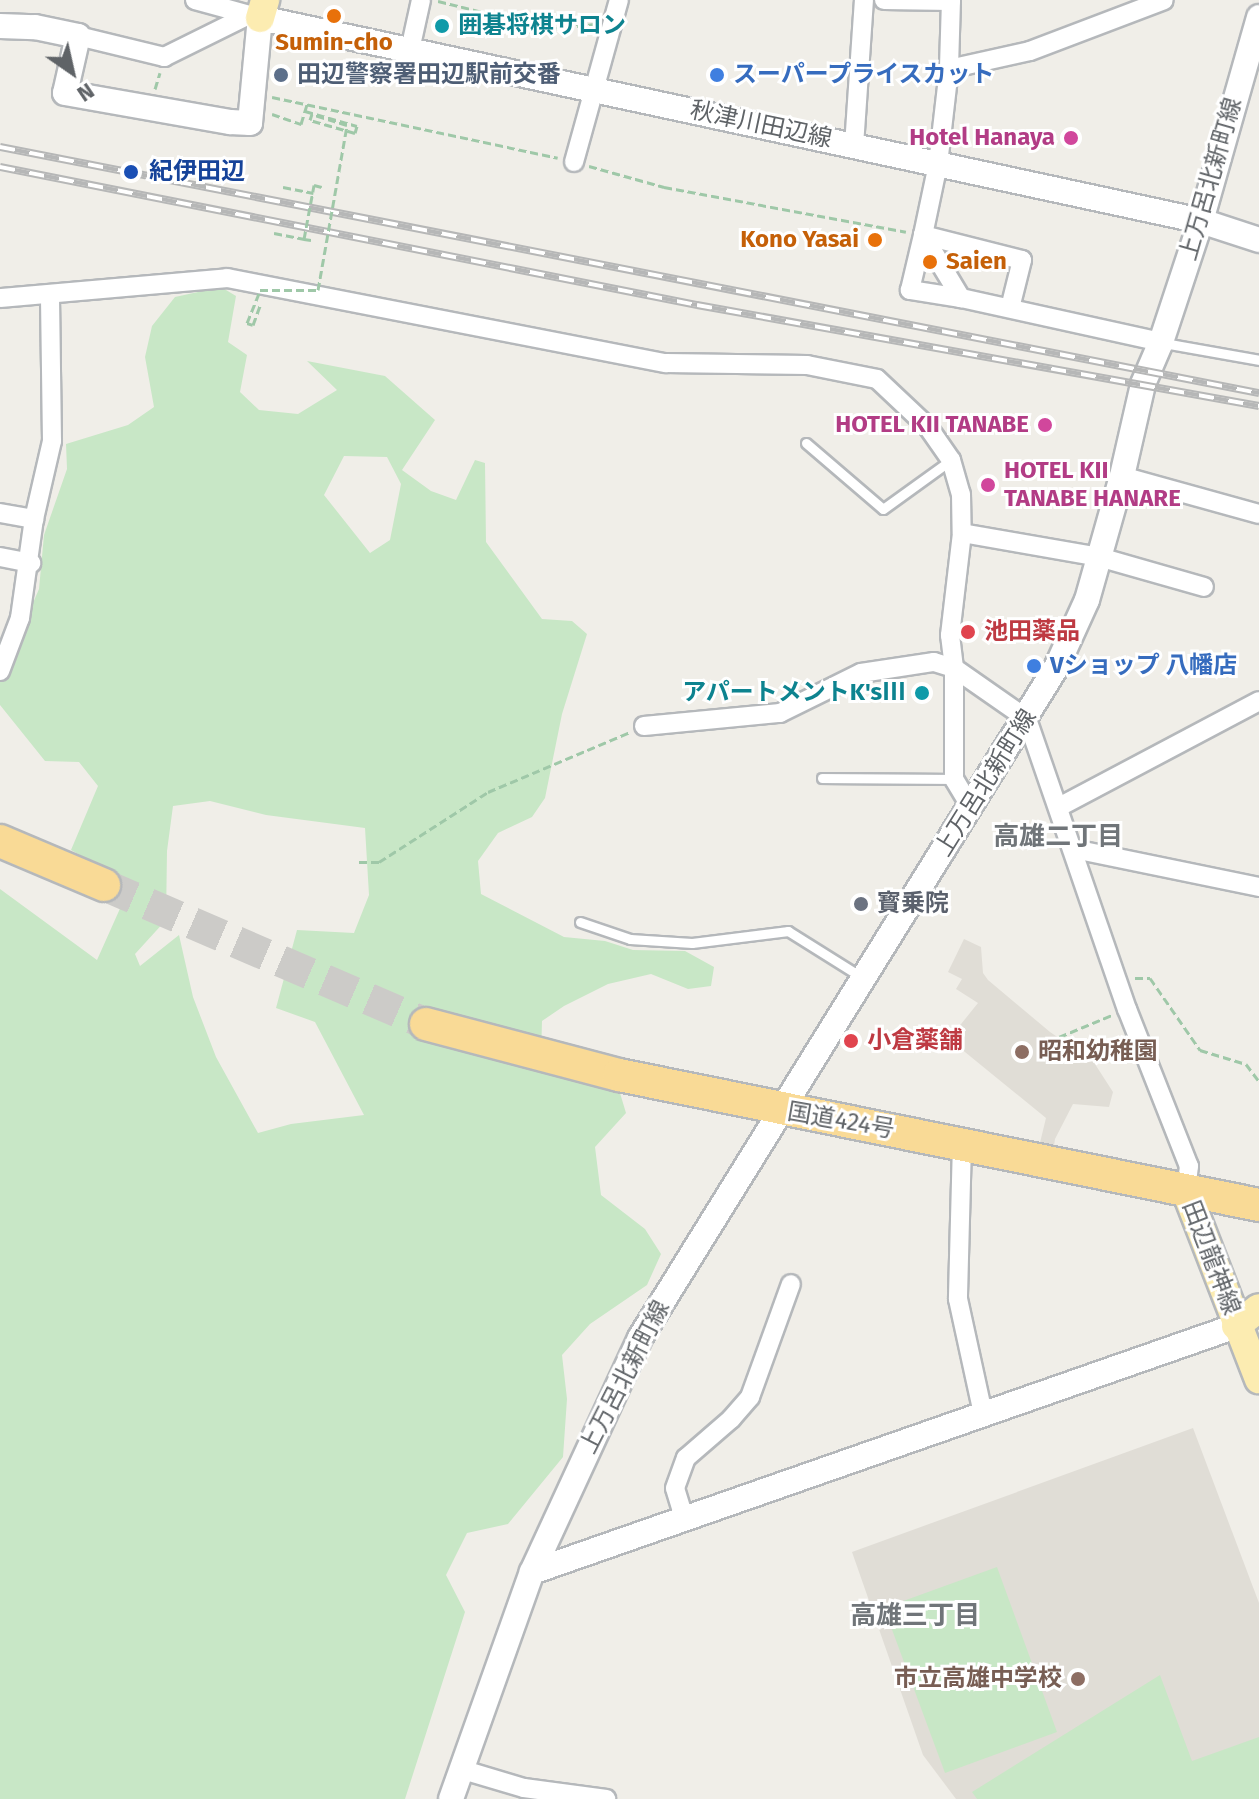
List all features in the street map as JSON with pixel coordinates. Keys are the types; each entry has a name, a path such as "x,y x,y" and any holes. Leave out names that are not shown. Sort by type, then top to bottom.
{"highway":[{"path":"0,841 104,885"},
{"name":"国道424号","path":"426,1024 619,1075 1259,1205"}],"main road":[{"name":"秋津川田辺線","path":"258,11 410,50 1201,221 1259,240"},
{"path":"0,26 35,27 78,36 65,93 250,123 258,11"},
{"name":"上万呂北新町線","path":"451,1799 532,1572 640,1338 1027,719 1057,666 1087,600 1122,476 1143,384 1161,342 1201,221 1259,17"},
{"name":"田辺龍神線","path":"1186,1191 1259,1379"},
{"name":"田辺龍神線","path":"1236,1326 1259,1308"},
{"path":"532,1572 1236,1326"}],"street":[{"path":"410,50 421,0"},
{"path":"574,162 619,0"},
{"path":"854,146 864,0"},
{"path":"884,0 951,1 949,69 938,164 910,290 1010,308 1161,342"},
{"path":"949,69 1030,51 1164,0"},
{"path":"200,2 258,11"},
{"path":"200,2 213,19 213,27 205,39"},
{"path":"78,36 164,57 258,11"},
{"path":"923,235 961,298"},
{"path":"923,235 1022,260 1010,308"},
{"path":"0,298 227,278 666,363 707,361 807,365 877,379 928,427 951,460 961,494 962,533 950,635 954,668 954,779 971,807"},
{"path":"0,671 20,618 31,563 34,519 52,441 50,295"},
{"path":"1122,476 1259,514"},
{"path":"0,513 34,519"},
{"path":"962,533 1099,557 1204,587"},
{"path":"0,557 31,563"},
{"path":"644,726 780,713 861,673 934,662 954,668 1027,719 1127,1009 1189,1166 1186,1191"},
{"path":"1059,807 1259,701"},
{"path":"1074,849 1259,887"},
{"path":"962,1143 958,1299 983,1414"},
{"path":"685,1521 675,1488 686,1458 731,1419 750,1397 791,1284"},
{"path":"460,1769 524,1788 606,1799"}],"lane":[{"path":"1161,342 1259,360"},
{"path":"806,443 883,509 951,460"},
{"path":"822,778 954,779"},
{"path":"580,922 630,939 692,943 788,931 863,978"}],"path":[{"path":"435,0 491,14 517,33 613,22"},
{"path":"150,108 164,57"},
{"path":"252,102 280,119 301,124 307,104"},
{"path":"269,285 253,325 247,323 260,290 318,290 347,125 312,114 310,120 355,133 357,126 305,111"},
{"path":"304,239 314,185 322,187"},
{"path":"283,187 313,193"},
{"path":"274,233 311,240"},
{"path":"359,862 379,862 488,792 644,726"},
{"path":"1117,979 1150,978 1200,1050 1246,1064 1259,1081"},
{"path":"1059,1037 1127,1009"}],"shaded area":[{"name":"昭和幼稚園","path":"964,939 981,947 983,973 988,980 1050,1032 1093,1061 1113,1092 1109,1107 1073,1104 1055,1139 1052,1160 1037,1155 1046,1118 949,1039 978,1003 956,989 962,979 948,972"},
{"name":"市立高雄中学校","path":"1193,1428 1259,1603 1259,1799 956,1799 923,1755 852,1552"}],"green space":[{"path":"221,287 236,296 228,342 247,355 240,392 259,410 298,414 337,390 307,361 385,376 435,420 402,470 431,491 456,500 475,460 485,463 486,542 542,619 572,621 587,634 562,714 545,798 532,817 498,833 478,861 481,894 564,937 605,941 633,950 685,951 714,967 711,986 688,989 651,974 608,984 542,1021 541,1058 589,1076 620,1093 626,1113 595,1147 601,1195 645,1229 661,1254 647,1285 590,1324 562,1355 567,1399 563,1457 508,1524 467,1533 446,1575 465,1612 405,1799 0,1799 0,889 97,960 131,884 71,850 98,786 79,762 45,761 0,705 0,679 39,589 44,535 67,469 66,444 128,425 154,407 145,357 152,326 175,297","holes":["344,456 387,457 401,484 390,540 370,553 324,495","210,801 266,815 365,828 369,895 354,933 297,930 276,1008 315,1022 364,1115 291,1124 258,1133 216,1057 193,997 179,935 140,966 135,954 166,920 167,851 173,806"]},
{"path":"997,1567 1057,1732 945,1773 884,1608"},
{"path":"1160,1675 1192,1761 1259,1737 1259,1799 977,1799 972,1792"}],"tunnel":[{"path":"104,885 426,1024"}],"railway":[{"path":"0,147 1259,393"},
{"path":"0,167 697,305 1259,406"}],"place":[{"name":"Sumin-cho","path":"334,16"},
{"name":"囲碁将棋サロン","path":"442,26"},
{"name":"田辺警察署田辺駅前交番","path":"281,75"},
{"name":"スーパープライスカット","path":"717,75"},
{"name":"Hotel Hanaya","path":"1071,138"},
{"name":"紀伊田辺","path":"131,172"},
{"name":"Kono Yasai","path":"875,240"},
{"name":"Saien","path":"930,262"},
{"name":"HOTEL KII TANABE","path":"1045,425"},
{"name":"HOTEL KII TANABE HANARE","path":"988,485"},
{"name":"池田薬品","path":"968,632"},
{"name":"Vショップ 八幡店","path":"1034,666"},
{"name":"アパートメントK'sⅢ","path":"922,693"},
{"name":"寳乗院","path":"861,904"},
{"name":"小倉薬舗","path":"851,1041"},
{"name":"昭和幼稚園","path":"1022,1052"},
{"name":"市立高雄中学校","path":"1078,1679"}],"district":[{"name":"高雄二丁目","path":"1058,837"},
{"name":"高雄三丁目","path":"915,1616"}]}
